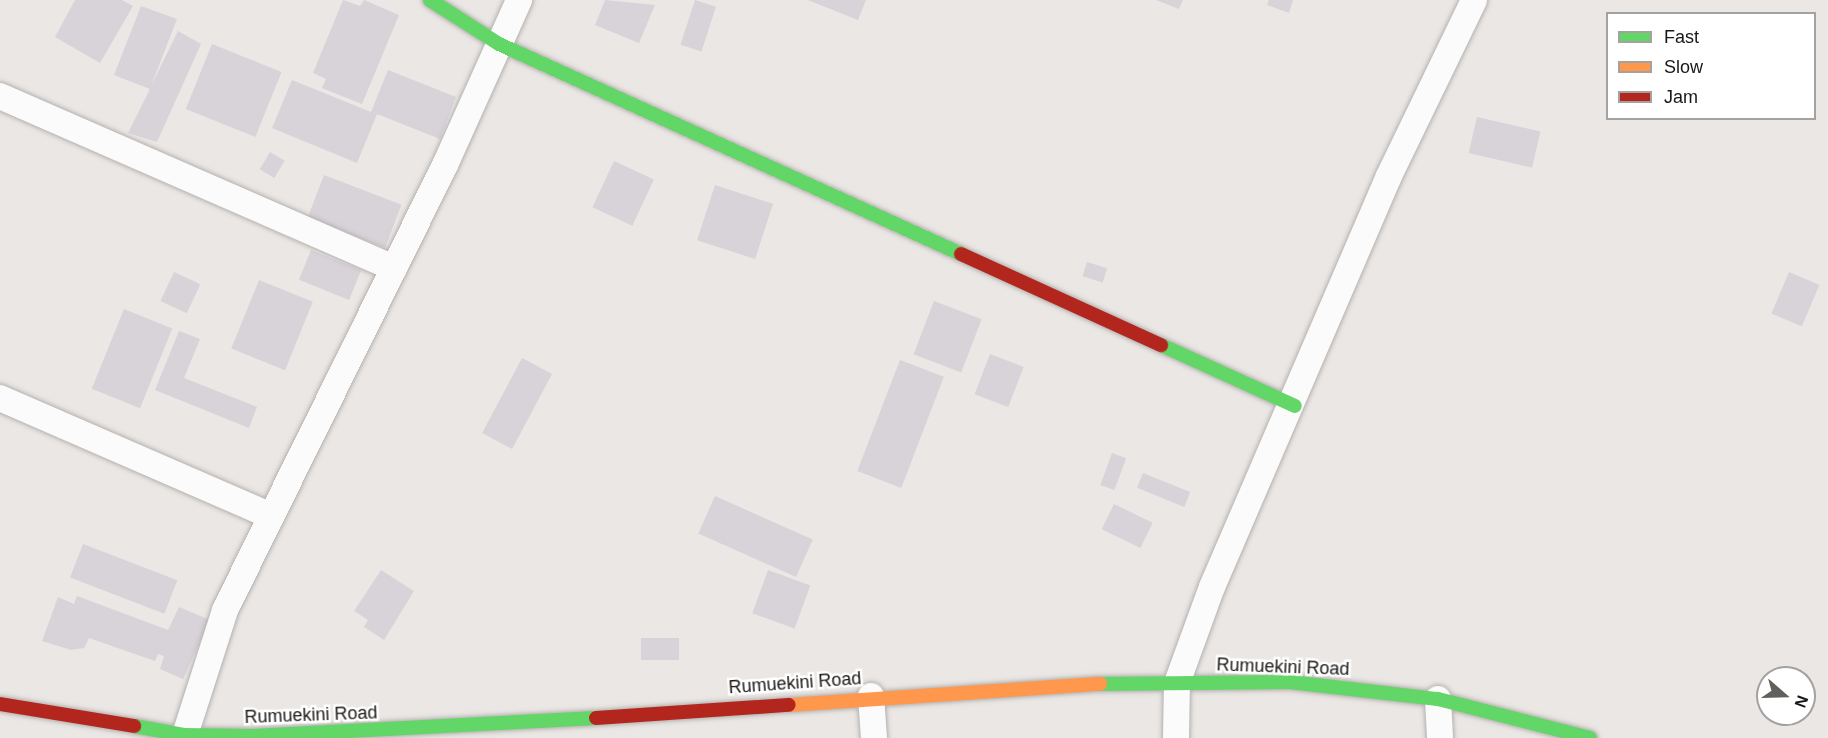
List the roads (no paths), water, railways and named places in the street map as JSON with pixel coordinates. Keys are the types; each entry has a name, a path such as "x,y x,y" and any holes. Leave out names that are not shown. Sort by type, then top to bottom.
{"street":[{"path":"430,0 499,44 1295,406"},
{"path":"184,737 225,610 394,268 519,0"},
{"path":"1176,738 1177,683 1212,587 1295,406 1389,176 1474,0"},
{"path":"0,96 394,268"},
{"path":"0,398 272,516"},
{"name":"Rumuekini Road","path":"0,705 184,737 472,732 871,696 1177,683 1290,682 1438,699 1590,738"},
{"path":"871,696 874,738"},
{"path":"1438,699 1440,738"}]}
